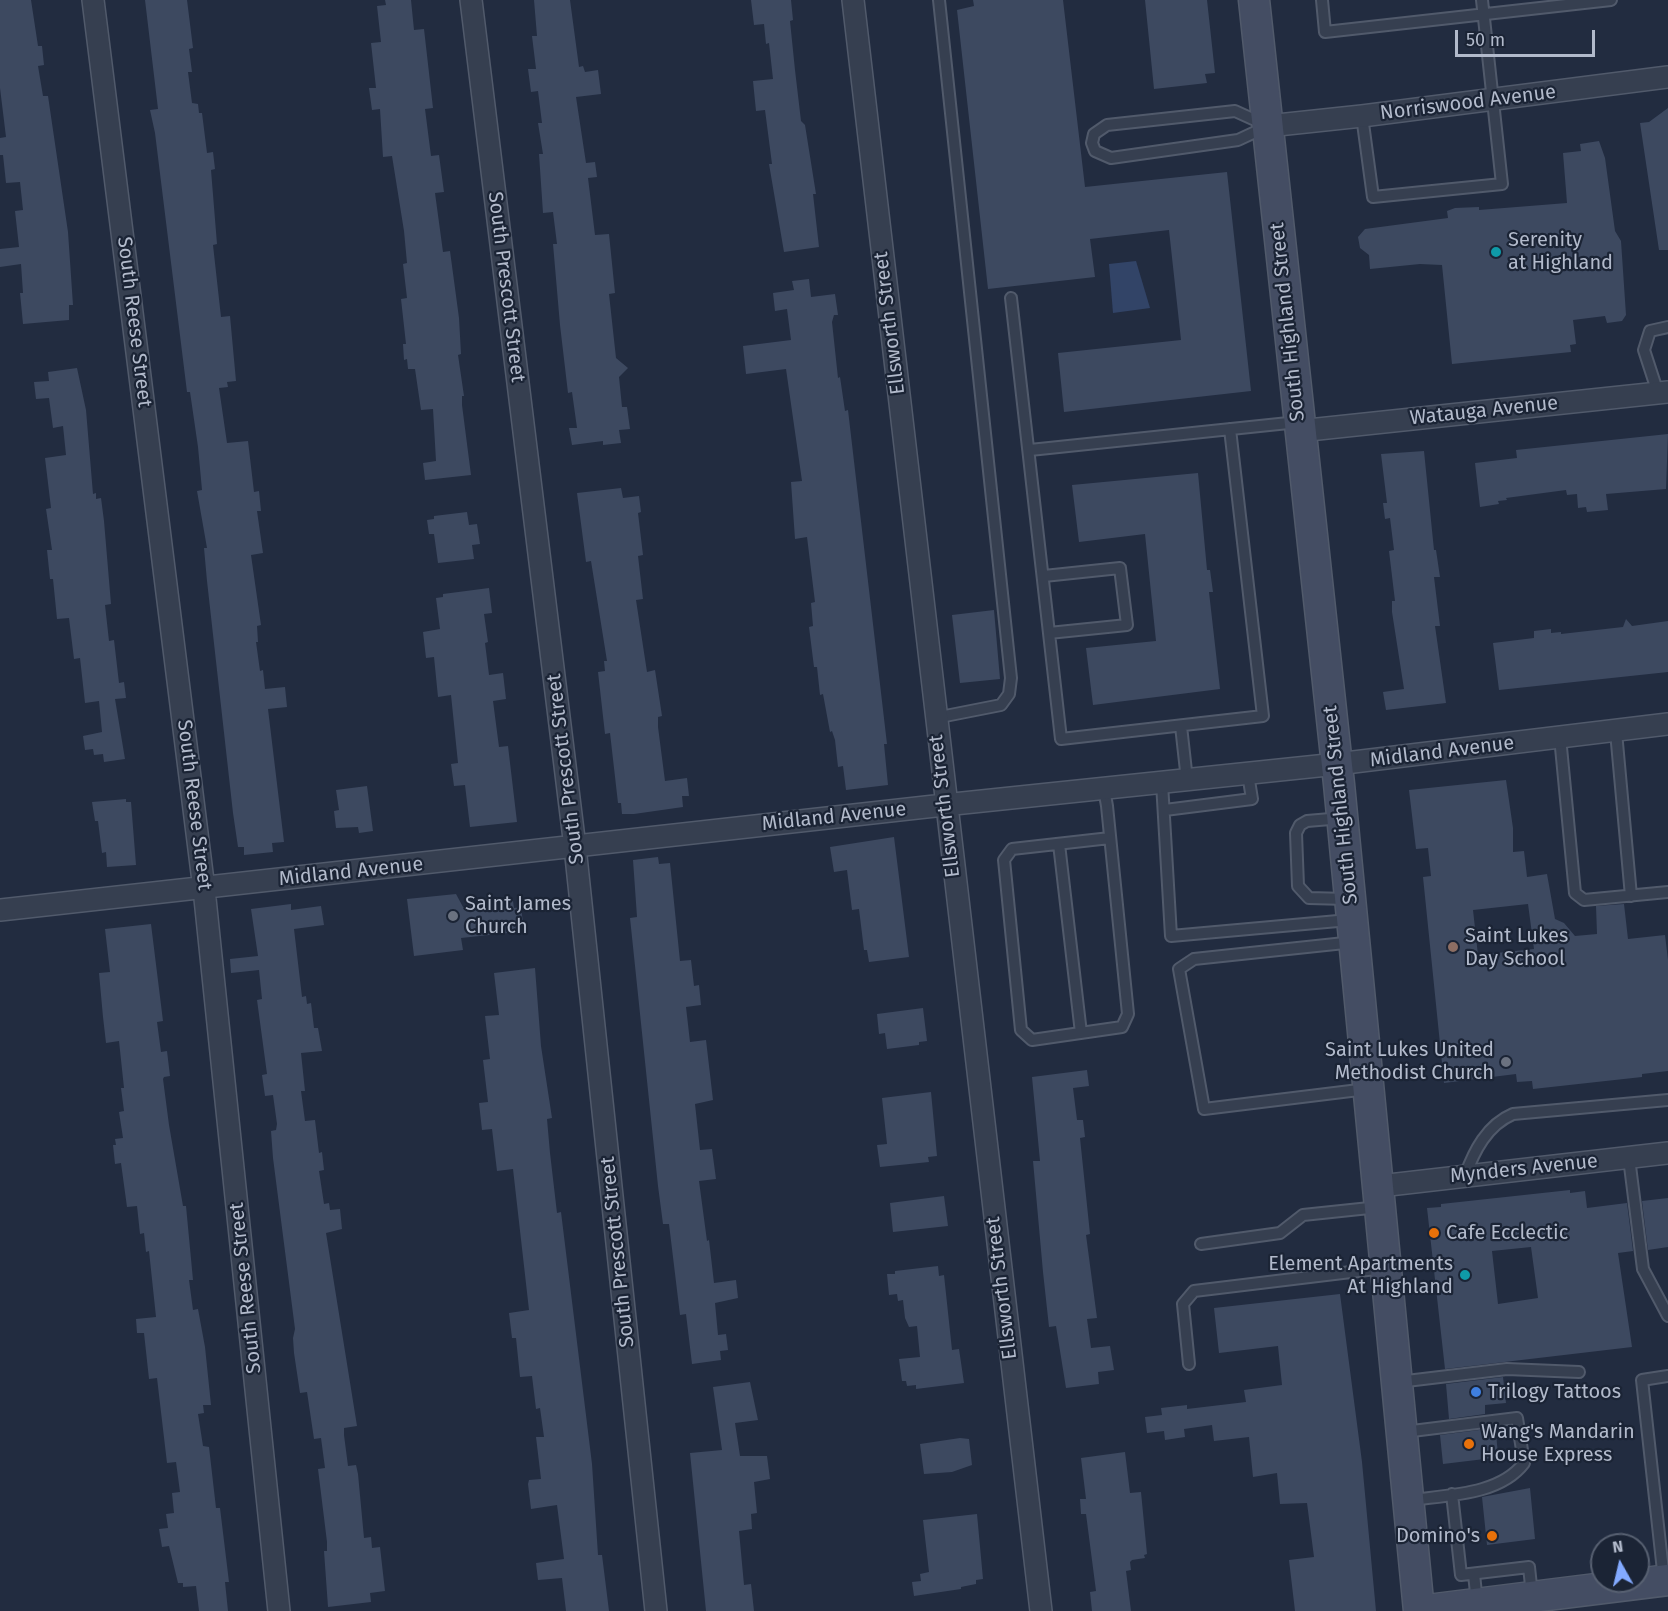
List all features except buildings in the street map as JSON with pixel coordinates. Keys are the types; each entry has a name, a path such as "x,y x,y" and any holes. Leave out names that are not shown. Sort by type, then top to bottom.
{"main road":[{"name":"South Highland Street","path":"1254,0 1353,920 1419,1611"},
{"path":"1419,1611 1477,1603 1549,1599 1666,1581"}],"street":[{"name":"South Reese Street","path":"93,0 204,889 279,1611"},
{"name":"South Prescott Street","path":"471,0 575,847 657,1611"},
{"name":"Ellsworth Street","path":"853,0 944,805 1041,1611"},
{"name":"Norriswood Avenue","path":"1268,126 1668,77"},
{"name":"Watauga Avenue","path":"1299,427 1663,392"},
{"name":"Midland Avenue","path":"0,910 944,805 1248,774 1668,724"},
{"name":"Mynders Avenue","path":"1381,1196 1465,1176 1668,1153"}],"lane":[{"path":"935,718 1001,705 1008,694 1011,678 939,0"},
{"path":"1322,0 1325,32 1611,0"},
{"path":"1362,116 1373,197 1502,184 1482,0"},
{"path":"1235,111 1268,126 1238,140 1111,158 1095,151 1092,143 1094,134 1107,125 1235,111"},
{"path":"1011,298 1061,740 1263,716 1230,429"},
{"path":"1663,392 1644,350 1650,331 1668,327"},
{"path":"1030,450 1230,429 1299,427"},
{"path":"1044,576 1120,568 1127,626 1050,633"},
{"path":"1181,726 1187,780"},
{"path":"1616,732 1631,896"},
{"path":"1560,737 1575,893 1584,900 1668,892"},
{"path":"1164,810 1252,799 1248,774"},
{"path":"1162,783 1171,936 1353,920"},
{"path":"1104,789 1110,838 1128,1014 1122,1027 1032,1040 1021,1030 1004,860 1012,849 1110,838"},
{"path":"1342,818 1306,821 1300,825 1296,833 1298,886 1309,898 1353,920"},
{"path":"1059,844 1081,1033"},
{"path":"1353,920 1194,959 1179,969 1204,1109 1370,1089"},
{"path":"1465,1176 1474,1150 1500,1119 1513,1114 1668,1100"},
{"path":"1629,1158 1643,1269 1667,1316"},
{"path":"1201,1244 1280,1233 1303,1215 1381,1196"},
{"path":"1190,1364 1183,1304 1194,1291 1388,1268"},
{"path":"1398,1382 1507,1369 1580,1372"},
{"path":"1666,1581 1642,1380 1668,1377"},
{"path":"1403,1432 1517,1418 1524,1463 1506,1480 1478,1490 1410,1501"},
{"path":"1452,1494 1461,1575 1529,1567 1549,1599"},
{"path":"1474,1574 1477,1603"}],"water":[{"path":"1136,261 1150,308 1113,313 1109,264"}],"place":[{"name":"Serenity at Highland","path":"1496,252"},
{"name":"Saint James Church","path":"453,916"},
{"name":"Saint Lukes Day School","path":"1453,947"},
{"name":"Saint Lukes United Methodist Church","path":"1506,1062"},
{"name":"Cafe Ecclectic","path":"1434,1233"},
{"name":"Element Apartments At Highland","path":"1465,1275"},
{"name":"Trilogy Tattoos","path":"1476,1392"},
{"name":"Wang's Mandarin House Express","path":"1469,1444"},
{"name":"Domino's","path":"1492,1536"}]}
